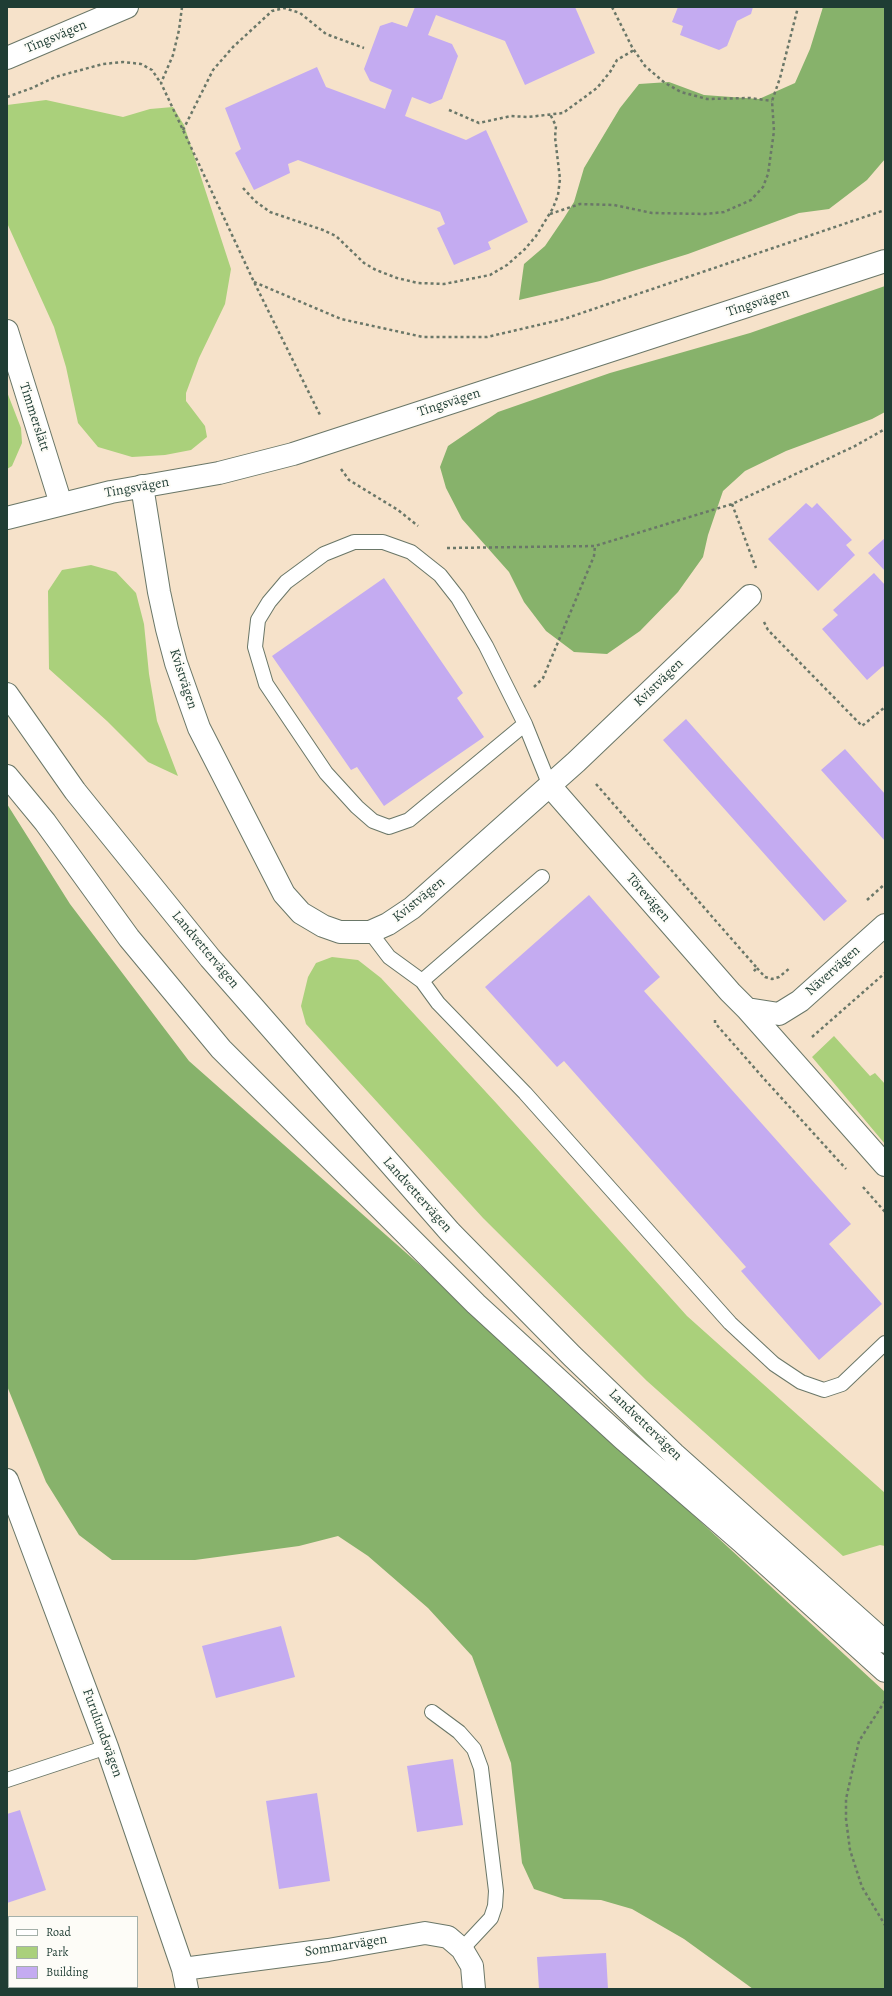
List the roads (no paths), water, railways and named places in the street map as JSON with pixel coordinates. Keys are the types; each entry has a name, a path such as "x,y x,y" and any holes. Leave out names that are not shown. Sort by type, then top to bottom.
{"street":[{"name":"Tingsvägen","path":"7,58 127,7"},
{"name":"Tingsvägen","path":"7,518 142,486 219,473 293,454 885,261"},
{"name":"Timmerslätt","path":"7,331 61,504"},
{"name":"Kvistvägen","path":"142,486 159,592 176,663 199,728 261,852 284,894 301,913 324,926 340,932 370,932 388,924 412,908 550,786 750,596"},
{"name":"Landvettervägen","path":"7,694 75,792 210,958 450,1232 572,1356 674,1454 885,1642"},
{"name":"Landvettervägen","path":"7,776 45,822 129,938 221,1049 476,1304 622,1438 742,1542 885,1671"},
{"name":"Törevägen","path":"550,786 730,992 747,1009 885,1165"},
{"name":"Nävervägen","path":"747,1009 779,1014 800,1001 885,925"},
{"name":"Furulundsvägen","path":"7,1480 107,1747 185,1979"},
{"name":"Sommarvägen","path":"185,1979 328,1950 425,1933 448,1937 462,1949 472,1966 474,1989"}],"lane":[{"path":"526,724 409,820 389,826 373,820 357,807 326,773 266,684 255,647 258,620 269,602 286,582 324,554 354,542 383,542 411,552 440,575 458,598 486,646 526,724 550,786"},
{"path":"422,981 542,877"},
{"path":"370,932 389,957 422,981 438,1003 525,1093 730,1323 774,1364 801,1382 824,1390 842,1384 885,1343"},
{"path":"432,1712 460,1732 474,1749 481,1768 496,1891 495,1906 491,1918 462,1949"},
{"path":"7,1780 107,1747"}]}
